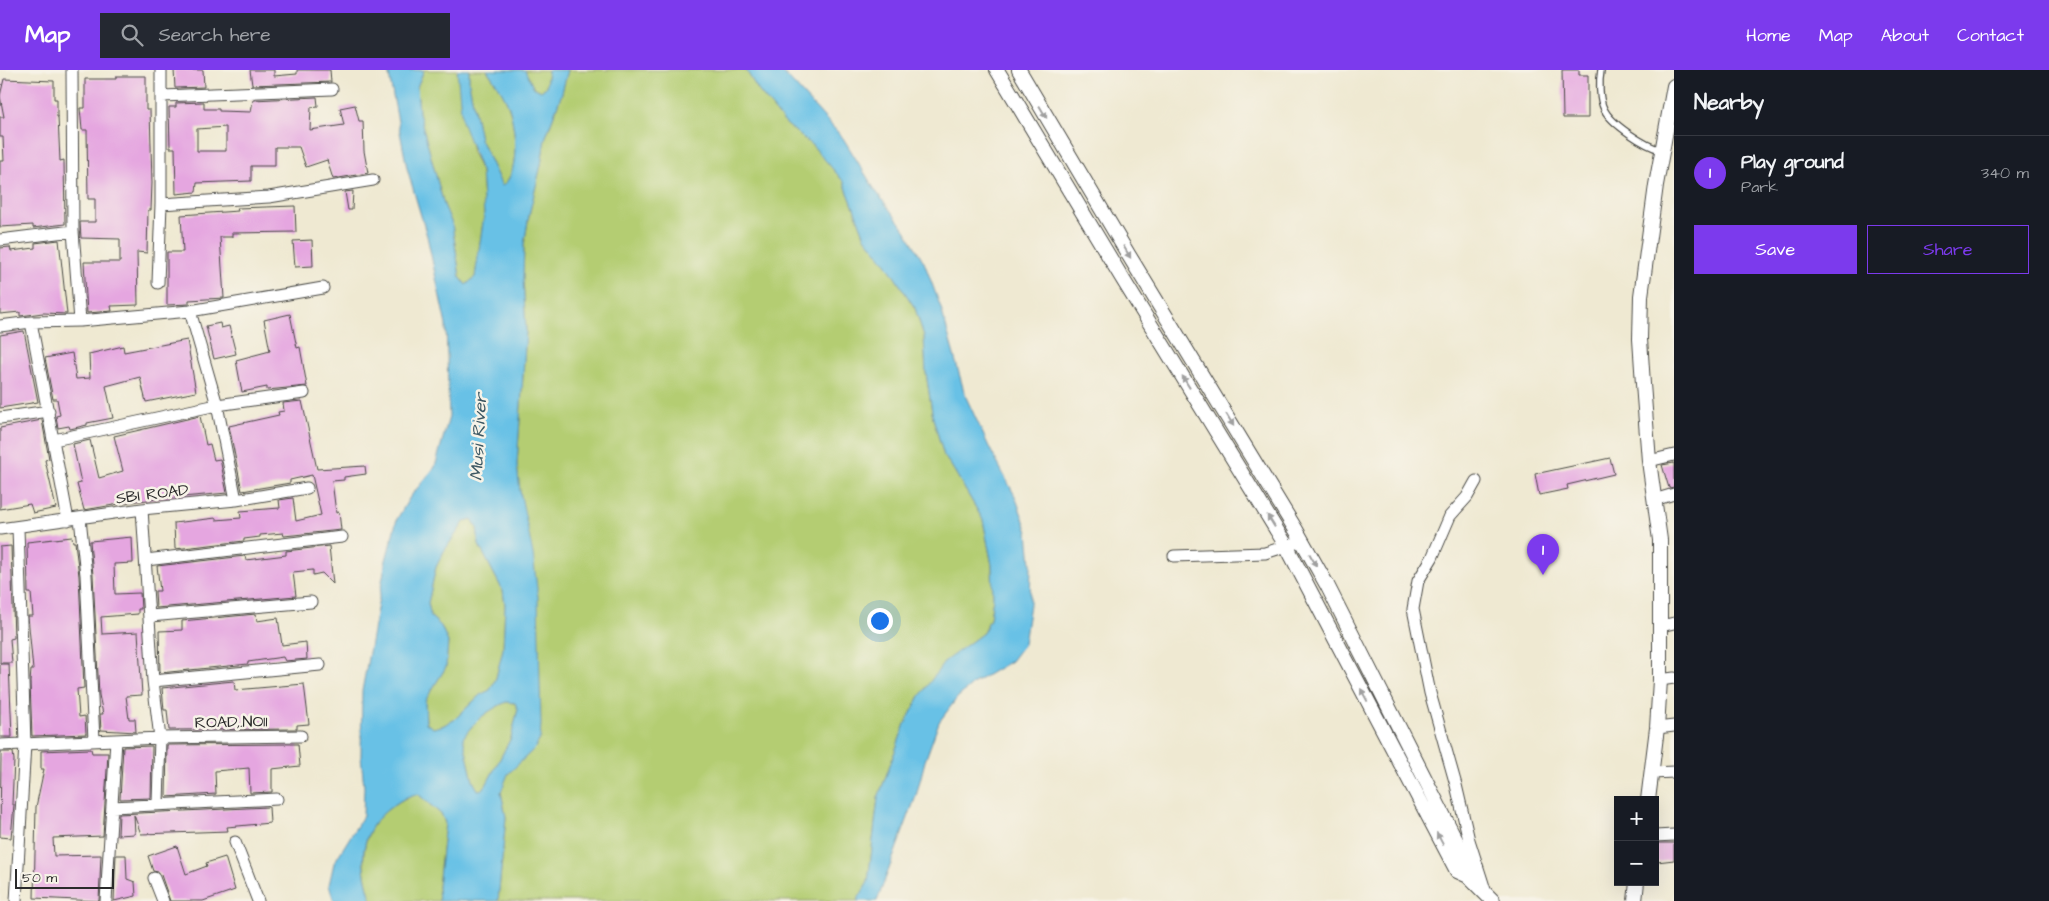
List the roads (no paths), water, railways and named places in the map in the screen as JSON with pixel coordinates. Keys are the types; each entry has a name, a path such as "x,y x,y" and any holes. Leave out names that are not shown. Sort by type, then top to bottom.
{"street":[{"path":"72,70 73,231 80,321"},
{"path":"158,283 161,204 162,70"},
{"path":"997,70 1287,547 1457,871 1468,876 1490,898"},
{"path":"1019,70 1327,585 1468,864 1468,876"},
{"path":"1649,796 1657,728 1667,679 1667,624 1660,540 1649,461 1640,338 1641,296 1656,186 1674,86"},
{"path":"162,96 332,89"},
{"path":"161,204 268,197 373,180"},
{"path":"0,240 73,231"},
{"path":"0,326 31,322 80,321 190,311 323,288"},
{"path":"190,311 217,405 236,500"},
{"path":"31,322 68,520"},
{"path":"54,440 217,405 304,393"},
{"path":"0,418 49,411"},
{"path":"1649,461 1674,455"},
{"path":"1476,481 1467,497 1450,516 1432,558 1418,580 1413,609 1430,693 1456,785 1469,840 1490,898"},
{"name":"SBI ROAD","path":"0,530 142,509 236,500 307,488"},
{"path":"1654,500 1674,494"},
{"path":"142,509 153,681 160,738 158,804"},
{"path":"80,518 86,575 94,740"},
{"path":"16,901 24,744 18,528"},
{"path":"146,560 342,538"},
{"path":"1174,556 1265,552 1302,541"},
{"path":"150,616 311,602"},
{"path":"153,681 320,665"},
{"path":"1657,728 1674,726"},
{"name":"ROAD,.NO11","path":"0,745 160,738 301,736"},
{"path":"106,901 116,740"},
{"path":"1652,772 1674,772"},
{"path":"112,807 277,799"},
{"path":"1659,836 1674,835"},
{"path":"235,842 258,901"},
{"path":"154,878 164,901"},
{"path":"1635,901 1637,886"}],"lane":[{"path":"1601,70 1600,93 1604,109 1608,115 1612,120 1650,147 1663,151"}],"water":[{"name":"Musi River","path":"388,70 424,70 417,87 419,113 444,205 452,224 460,277 466,285 475,277 484,215 481,171 462,121 457,70 469,70 469,83 480,139 502,186 512,170 515,145 514,132 506,100 487,70 525,70 533,87 541,91 546,87 548,70 568,70 561,96 545,139 524,245 523,278 526,331 517,464 520,491 533,554 538,597 541,724 540,739 535,748 508,774 501,792 506,817 498,901 439,901 438,887 445,823 442,815 418,794 411,795 394,805 373,825 367,836 363,861 372,901 334,901 329,885 334,863 363,816 364,787 361,756 362,691 386,560 397,519 410,497 435,467 449,417 446,325 427,236 407,168","holes":["472,519 477,527 479,545 503,591 505,605 503,649 496,678 490,690 480,695 454,720 433,728 426,723 425,701 446,667 448,642 441,626 431,617 428,603 436,567 444,551 465,521","506,702 515,703 518,709 511,738 484,789 478,790 473,781 463,738 482,717"]},
{"path":"746,70 781,70 843,138 875,190 905,230 924,262 941,308 965,395 990,449 1015,496 1028,532 1031,564 1030,604 1024,644 1011,661 974,683 957,698 939,722 925,761 916,796 877,901 857,901 868,882 878,798 905,724 920,696 945,661 983,633 990,619 993,598 992,565 983,520 944,456 933,418 926,373 924,336 915,308 885,262 865,237 844,182 814,147 785,123 758,90"}],"place":[{"name":"Play ground","path":"1543,575"}]}
